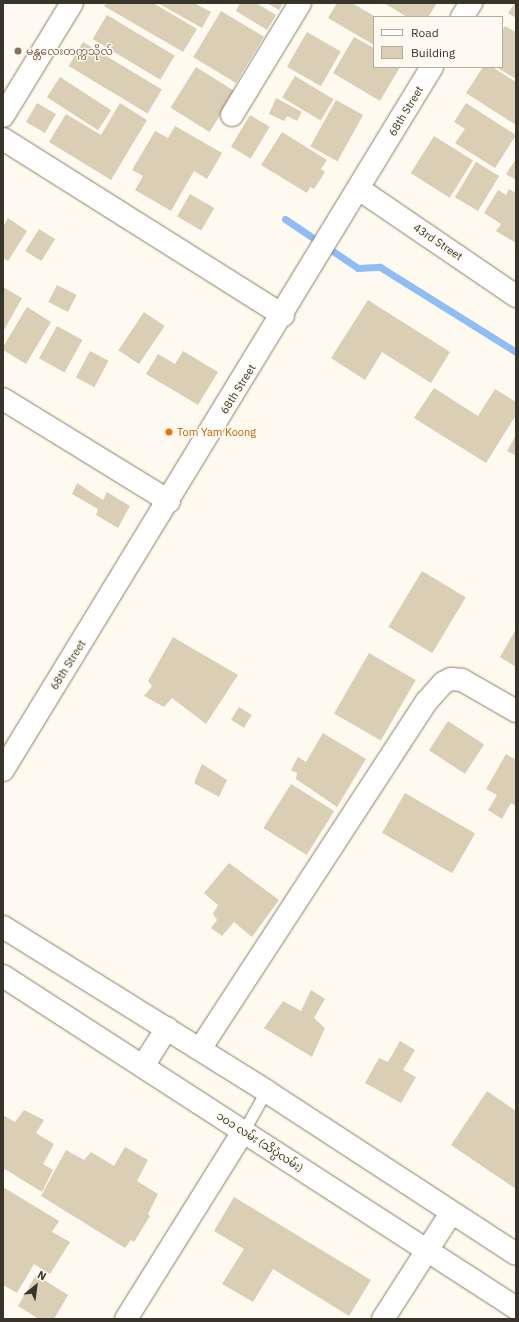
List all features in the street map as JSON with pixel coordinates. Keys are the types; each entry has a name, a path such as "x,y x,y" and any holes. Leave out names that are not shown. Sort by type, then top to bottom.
{"street":[{"path":"3,116 72,3"},
{"path":"232,115 300,3"},
{"path":"463,16 471,3"},
{"name":"68th Street","path":"3,770 283,315 431,68"},
{"path":"3,140 283,315"},
{"name":"43rd Street","path":"359,189 516,296"},
{"path":"3,399 169,501"},
{"path":"200,1049 427,701 443,683 451,679 462,680 516,711"},
{"path":"3,927 266,1091 516,1254"},
{"name":"၁၀၁ လမ်း (သိပ္ပံလမ်း)","path":"3,976 516,1308"},
{"path":"143,1066 167,1028"},
{"path":"126,1319 243,1132"},
{"path":"383,1319 426,1249 451,1213"}],"lane":[{"path":"243,1132 266,1091"}],"building":[{"path":"106,3 153,3 197,29 183,52 104,6"},
{"path":"158,3 194,3 211,12 202,28"},
{"path":"240,3 256,3 276,15 267,30 236,11"},
{"path":"267,3 283,3 279,10"},
{"path":"337,3 352,3 374,16 373,44 328,18"},
{"path":"384,3 437,3 429,16 405,16"},
{"path":"516,3 516,18 508,13"},
{"path":"221,11 264,37 236,83 193,57"},
{"path":"107,15 175,56 160,80 93,39"},
{"path":"505,26 516,32 516,79 498,68 503,68 503,29"},
{"path":"307,32 341,52 321,86 287,67"},
{"path":"354,37 373,47 373,68 399,68 380,101 333,73"},
{"path":"83,42 162,89 147,113 69,66"},
{"path":"196,67 235,91 210,132 171,108"},
{"path":"482,68 494,68 516,82 516,125 466,93"},
{"path":"295,76 334,99 321,121 282,97"},
{"path":"60,77 111,110 98,130 47,97"},
{"path":"276,98 302,112 297,121 287,116 284,121 269,114"},
{"path":"336,100 363,115 337,161 310,146"},
{"path":"37,103 56,114 45,133 26,122"},
{"path":"120,103 147,120 111,180 49,142 66,114 101,135"},
{"path":"466,103 516,135 495,168 455,143 465,129 454,122"},
{"path":"250,115 270,127 251,159 231,147"},
{"path":"175,126 222,153 207,179 194,171 171,211 135,190 143,176 132,170 155,131 168,138"},
{"path":"282,132 327,160 321,169 325,172 314,189 310,187 307,193 261,165"},
{"path":"434,136 473,160 450,198 411,173"},
{"path":"516,159 516,180 506,174"},
{"path":"476,162 499,176 478,211 455,197"},
{"path":"509,189 516,193 516,243 496,231 501,224 484,213 498,190 506,195"},
{"path":"190,194 214,208 201,231 177,217"},
{"path":"8,218 27,231 8,261 3,258 3,227"},
{"path":"39,229 55,239 41,261 25,251"},
{"path":"57,285 77,295 68,312 48,302"},
{"path":"3,287 22,298 3,332"},
{"path":"368,300 450,352 431,383 382,352 365,380 331,358"},
{"path":"27,307 51,322 26,364 3,350 3,347"},
{"path":"144,312 165,326 139,364 118,350"},
{"path":"57,326 82,340 64,372 39,358"},
{"path":"90,351 109,361 94,387 76,377"},
{"path":"183,351 218,372 198,405 146,374 158,354 175,364"},
{"path":"434,388 478,416 495,389 516,402 516,415 486,463 414,418"},
{"path":"516,435 516,456 507,451"},
{"path":"77,483 103,500 107,492 130,506 118,528 96,515 98,509 72,494"},
{"path":"422,571 466,597 432,653 389,627"},
{"path":"516,629 516,667 500,657"},
{"path":"173,637 238,675 206,724 172,698 164,707 144,696 152,686 148,681"},
{"path":"369,653 416,680 381,741 334,714"},
{"path":"239,707 252,715 244,728 231,720"},
{"path":"448,721 484,744 465,774 429,750"},
{"path":"323,733 366,759 337,807 296,779 297,773 291,770 298,757 306,762"},
{"path":"506,754 516,760 516,806 511,803 502,819 488,810 497,795 486,789"},
{"path":"202,764 227,780 219,797 194,783"},
{"path":"291,784 334,811 307,855 263,828"},
{"path":"405,793 475,834 452,873 382,833"},
{"path":"229,863 279,900 252,937 234,922 222,936 211,928 217,920 213,914 218,905 204,893"},
{"path":"311,990 325,999 314,1018 325,1028 312,1057 264,1028 283,1001 301,1011"},
{"path":"400,1041 415,1050 403,1070 416,1077 401,1103 365,1083 379,1058 388,1062"},
{"path":"487,1091 516,1111 516,1189 451,1145"},
{"path":"24,1110 44,1120 36,1133 54,1144 43,1164 53,1170 42,1192 3,1168 3,1115 15,1122"},
{"path":"125,1147 148,1160 137,1181 158,1194 148,1214 150,1216 134,1242 131,1240 125,1248 41,1196 66,1150 84,1160 91,1152 114,1166"},
{"path":"3,1187 59,1221 52,1232 70,1242 50,1274 34,1264 17,1293 3,1285"},
{"path":"234,1197 371,1280 349,1316 273,1269 253,1302 222,1284 244,1249 214,1231"},
{"path":"36,1275 68,1295 54,1319 39,1319 18,1306"}],"waterway":[{"path":"285,219 358,268 380,267 516,352"}],"place":[{"name":"မန္တလေးတက္ကသိုလ်","path":"18,51"},
{"name":"Tom Yam Koong","path":"169,432"}]}
